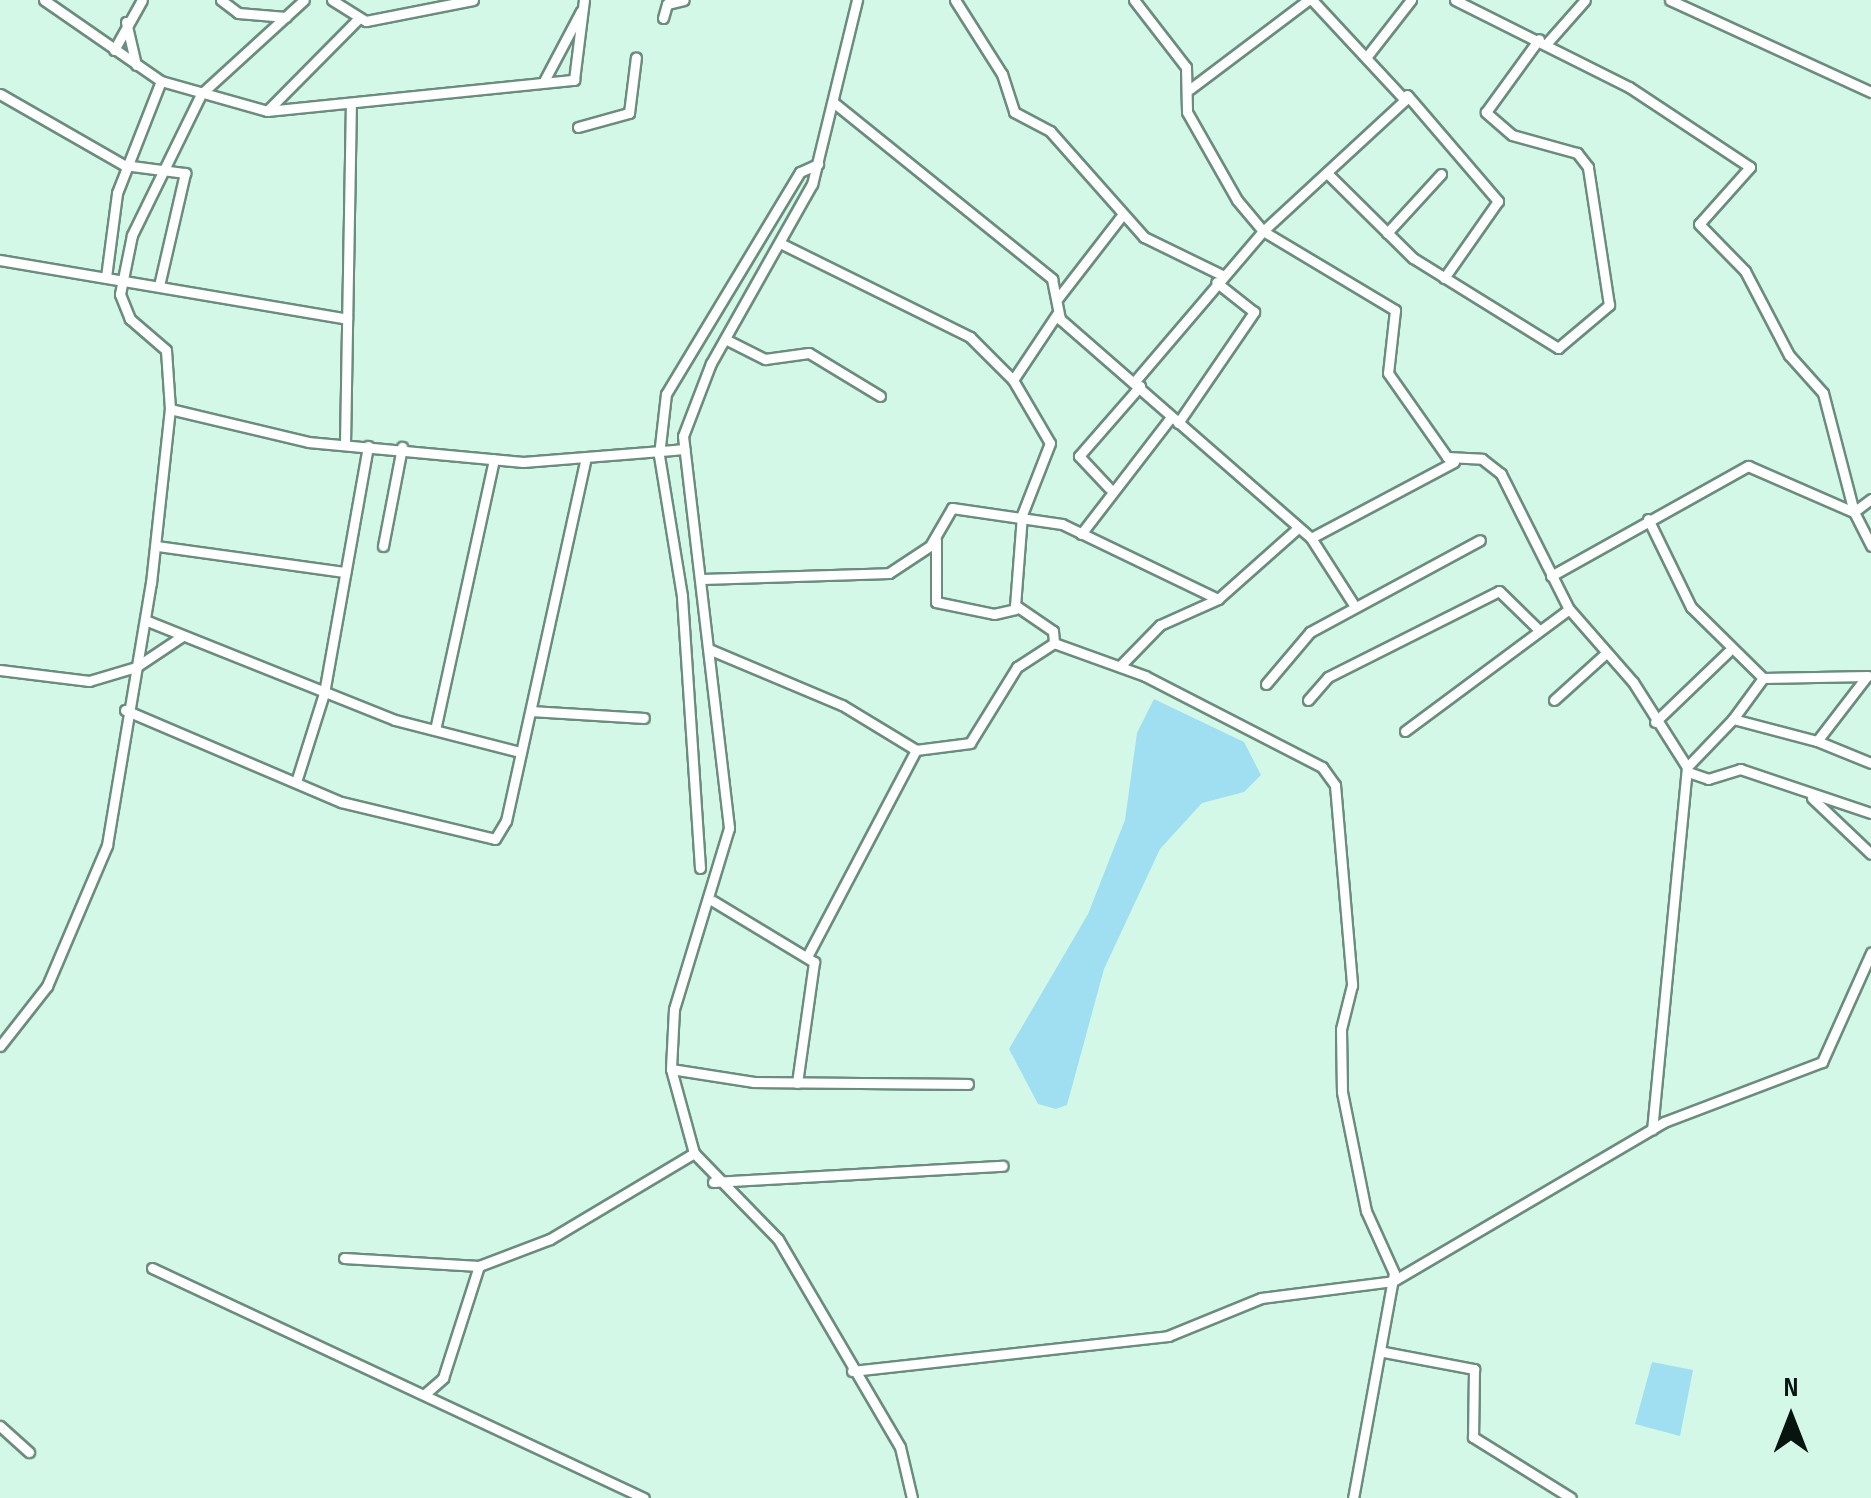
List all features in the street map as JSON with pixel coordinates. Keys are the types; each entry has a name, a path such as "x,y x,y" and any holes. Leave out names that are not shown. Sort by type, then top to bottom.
{"street":[{"path":"44,0 161,81 267,111 351,108 581,77 584,2"},
{"path":"114,50 126,22 142,0"},
{"path":"222,0 238,13 286,17"},
{"path":"0,1046 48,986 103,857 125,710 157,546 170,409 166,350 130,319 120,281 156,170 200,94 304,0"},
{"path":"332,0 357,20"},
{"path":"267,111 357,20 473,0"},
{"path":"663,18 667,4 684,0"},
{"path":"857,0 818,164 782,244 726,340 685,424 684,449 730,828 713,901 674,1009 671,1069 694,1153 712,1182 778,1239 852,1372 900,1447 912,1498"},
{"path":"955,0 1002,74 1009,106 1050,131 1144,237 1219,278 1254,312 1174,420 1109,488 1081,534"},
{"path":"1134,0 1166,31 1190,89 1187,112 1263,231 1395,310 1388,373 1454,462"},
{"path":"1190,89 1310,0 1406,95 1498,202 1444,278"},
{"path":"1368,55 1410,0"},
{"path":"1456,0 1543,41 1750,167 1699,224 1745,271 1789,354 1823,392 1854,512 1871,546"},
{"path":"1329,175 1387,233 1444,278 1552,350 1609,305 1584,158 1512,135 1486,112 1543,41 1586,0"},
{"path":"1670,0 1871,92"},
{"path":"544,81 584,2"},
{"path":"126,22 137,67"},
{"path":"578,127 628,114 636,58"},
{"path":"106,278 129,167 161,81"},
{"path":"0,94 129,167 187,176 159,286"},
{"path":"1109,488 1079,456 1219,278 1263,231 1329,175 1406,95"},
{"path":"833,102 1052,280 1057,314 1012,380"},
{"path":"346,444 351,108"},
{"path":"700,868 682,596 659,454 670,376 800,172 818,164"},
{"path":"1387,233 1440,174"},
{"path":"1057,299 1123,214"},
{"path":"782,244 912,302 970,338 1012,380 1050,443 1022,515 1016,609"},
{"path":"0,260 346,318"},
{"path":"1057,314 1311,538 1354,605"},
{"path":"726,340 765,359 809,353 880,396"},
{"path":"170,409 346,444 494,459 585,462 684,449"},
{"path":"296,782 324,694 368,446"},
{"path":"383,546 402,447"},
{"path":"435,730 494,459"},
{"path":"1311,538 1454,462 1482,460 1501,474 1569,609 1606,653 1687,770 1708,778 1740,769 1810,796 1871,812"},
{"path":"125,710 296,782 488,842 506,820 585,462"},
{"path":"1552,576 1748,466 1854,512"},
{"path":"1854,512 1871,500"},
{"path":"1054,643 1048,627 1016,609 994,614 936,602 936,540 947,509 1022,515 1081,534 1218,599"},
{"path":"1648,519 1691,608 1728,652 1763,678 1869,676"},
{"path":"1121,665 1160,626 1218,599 1298,528"},
{"path":"702,579 871,578 936,540"},
{"path":"1266,684 1294,644 1354,605 1480,540"},
{"path":"157,546 345,572"},
{"path":"1308,700 1328,677 1498,591 1539,630"},
{"path":"1405,731 1569,609"},
{"path":"144,620 324,694 435,730 520,752"},
{"path":"0,670 89,681 136,668 181,636"},
{"path":"711,650 842,706 916,750 970,743 1017,666 1054,643"},
{"path":"1054,643 1121,665 1322,768 1334,785 1352,985 1341,1029 1342,1092 1366,1211 1388,1248 1393,1281 1384,1352 1353,1498"},
{"path":"1655,722 1728,652"},
{"path":"1554,700 1606,653"},
{"path":"1817,741 1869,676"},
{"path":"1652,1129 1687,770 1763,678"},
{"path":"531,711 644,718"},
{"path":"1733,719 1817,741 1871,764"},
{"path":"807,957 916,750"},
{"path":"1810,796 1871,854"},
{"path":"713,901 807,957 816,970 797,1083"},
{"path":"852,1372 1168,1336 1261,1298 1393,1281 1453,1254 1652,1129 1822,1062 1870,959"},
{"path":"671,1069 797,1083 968,1084"},
{"path":"344,1258 479,1266 550,1238 694,1153"},
{"path":"712,1182 1003,1166"},
{"path":"426,1393 449,1362 479,1266"},
{"path":"152,1268 644,1498"},
{"path":"1384,1352 1474,1369 1473,1437 1571,1498"},
{"path":"0,1426 29,1452"}],"water":[{"path":"1154,699 1244,742 1261,775 1244,792 1202,803 1160,849 1104,969 1067,1105 1056,1109 1038,1104 1009,1049 1088,914 1125,820 1137,733"},
{"path":"1652,1362 1693,1370 1680,1436 1635,1424"}]}
